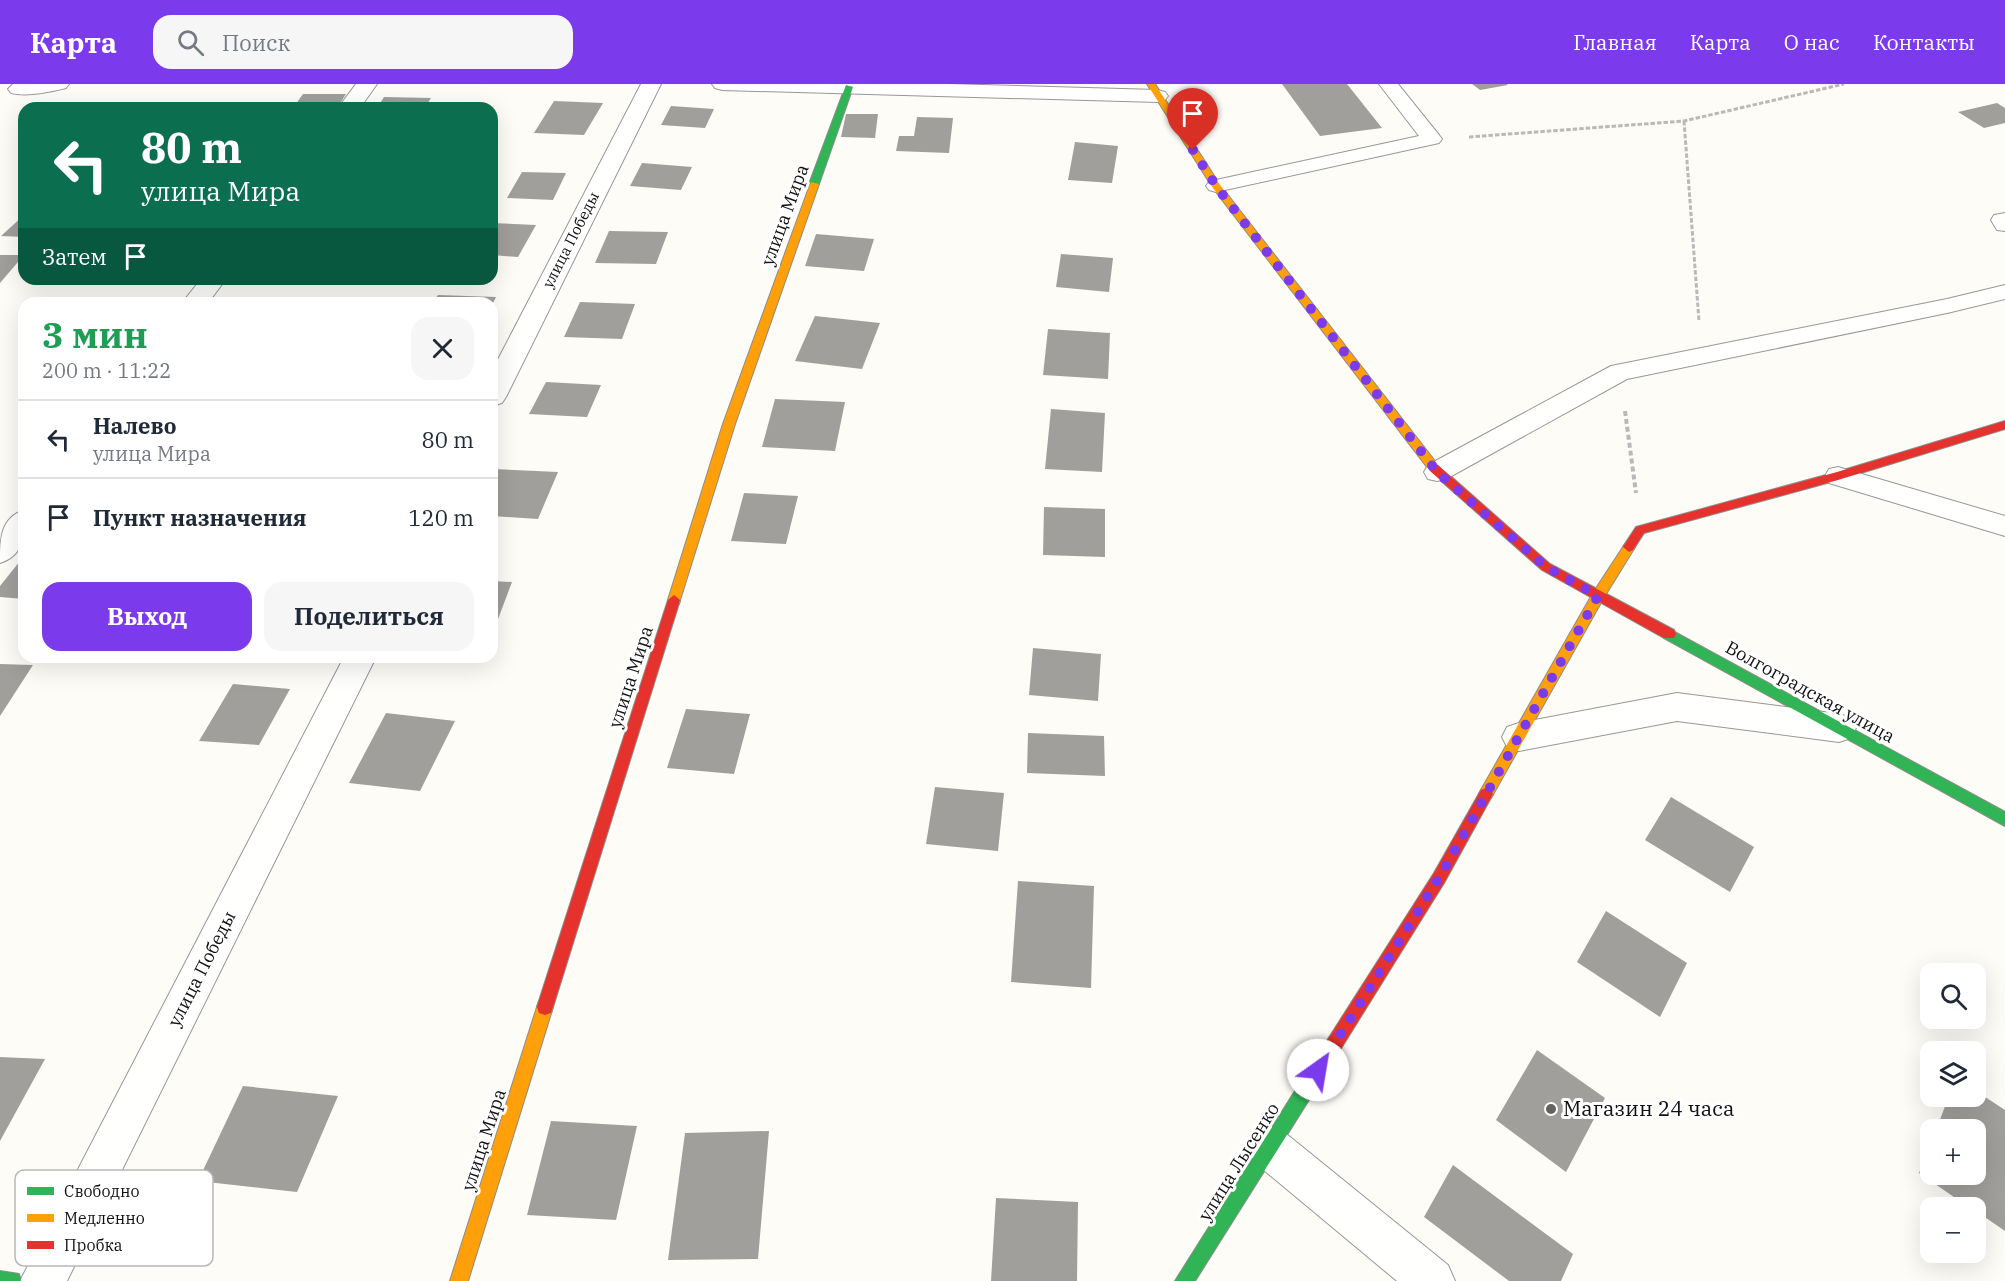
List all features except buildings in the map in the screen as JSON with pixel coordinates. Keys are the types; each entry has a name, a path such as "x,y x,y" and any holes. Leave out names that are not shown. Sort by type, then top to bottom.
{"street":[{"path":"16,91 59,84"},
{"path":"353,102 367,84"},
{"name":"улица Победы","path":"498,385 651,84"},
{"path":"722,84 1154,90 1216,186 1437,472 1546,567 1598,596"},
{"name":"улица Мира","path":"459,1281 729,424 849,87"},
{"path":"200,297 209,285"},
{"path":"1640,530 1838,476 2005,425"},
{"path":"0,552 18,529"},
{"name":"улица Лысенко","path":"1184,1281 1439,878 1598,596 1640,530"},
{"name":"Волгоградская улица","path":"1598,596 2005,819"},
{"name":"улица Победы","path":"99,1170 357,663"},
{"path":"1519,737 1677,707 1839,728"},
{"path":"1269,1147 1432,1281"},
{"name":"улица Победы","path":"43,1281 51,1266"},
{"path":"0,1280 12,1281"}],"lane":[{"path":"1216,186 1432,139 1388,84"},
{"path":"2005,219 2002,220 2005,225"},
{"path":"1437,472 1620,372 1947,306 2005,292"},
{"path":"1838,476 2005,526"}],"path":[{"path":"1432,139 1684,121 1844,84"},
{"path":"1684,121 1701,355"},
{"path":"1620,372 1640,530"}],"traffic: fast":[{"path":"814,184 849,87"},
{"path":"1669,634 2005,819"},
{"path":"1184,1281 1306,1089"},
{"path":"0,1280 12,1281"}],"traffic: slow":[{"path":"1151,84 1216,186 1434,468"},
{"path":"674,600 729,424 814,184"},
{"path":"1486,794 1598,596 1629,547"},
{"path":"459,1281 545,1007"}],"traffic: jam":[{"path":"1629,547 1640,530 1838,476 2005,425"},
{"path":"1434,468 1546,567 1669,634"},
{"path":"545,1007 674,600"},
{"path":"1306,1089 1439,878 1486,794"}],"place":[{"name":"Магазин 24 часа","path":"1551,1109"}],"route":[{"path":"1193,150 1216,186 1437,472 1546,567 1598,596 1439,878 1318,1070"}]}
